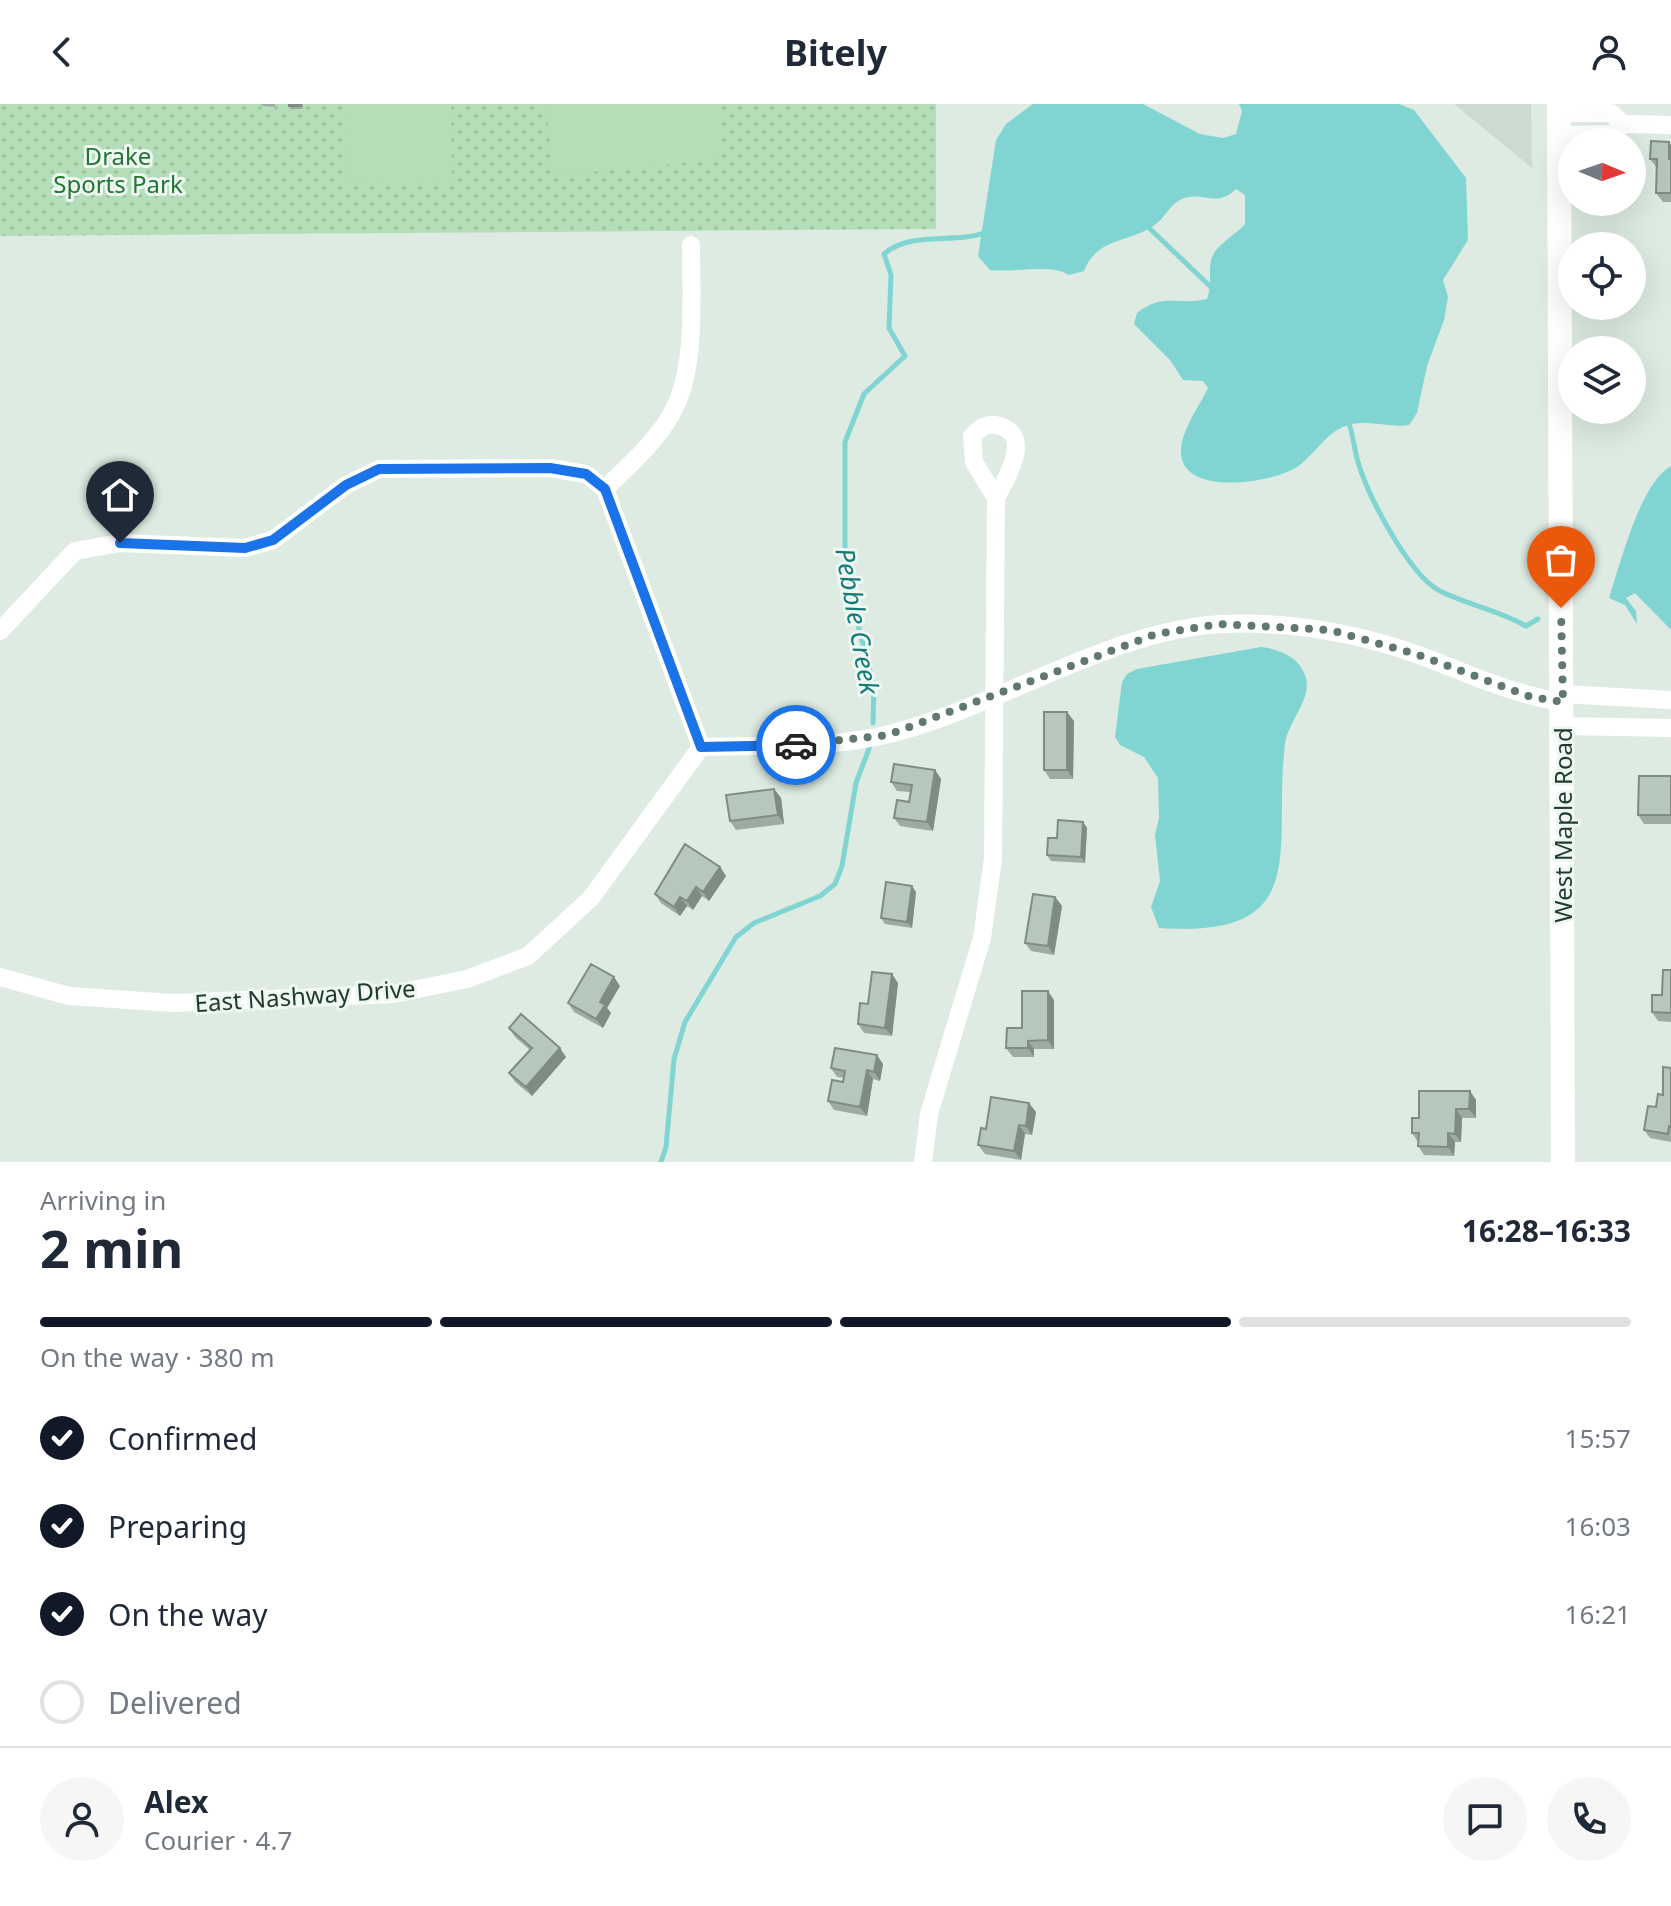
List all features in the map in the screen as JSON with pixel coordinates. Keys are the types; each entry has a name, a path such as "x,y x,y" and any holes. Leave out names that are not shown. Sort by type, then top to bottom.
{"main road":[{"name":"West Maple Road","path":"1559,117 1563,1162"}],"street":[{"path":"1559,117 1611,113 1623,124 1671,125"},
{"path":"605,489 644,451 672,413 692,345 691,245"},
{"path":"0,631 75,551 120,543 245,548 273,540 346,485 379,469 550,468 586,474 605,489 701,747 800,744 888,735 1156,634 1220,624 1274,624 1330,630 1416,654 1531,697 1671,700"},
{"path":"923,1162 929,1114 982,938 993,859 996,498"},
{"path":"1562,726 1671,728"},
{"name":"East Nashway Drive","path":"0,977 69,996 173,1003 393,994 467,979 528,956 591,898 701,747"}],"shaded area":[{"path":"1454,104 1531,104 1532,168"}],"green space":[{"name":"Drake Sports Park","path":"0,104 936,104 936,229 0,236"},
{"path":"345,104 451,104 452,182 347,184"},
{"path":"546,104 717,104 722,159 553,176"}],"water":[{"path":"1033,104 1143,104 1200,134 1223,138 1236,134 1242,111 1239,104 1399,104 1414,110 1466,178 1468,240 1443,280 1448,297 1444,320 1427,366 1417,413 1409,425 1364,423 1341,428 1327,437 1297,467 1268,478 1229,482 1210,481 1195,475 1184,465 1182,442 1208,388 1203,381 1183,380 1170,360 1134,324 1137,313 1155,303 1207,299 1213,256 1245,224 1245,195 1236,189 1221,198 1194,197 1178,201 1156,224 1097,252 1084,271 1069,275 1042,269 990,270 978,256 996,140 1006,124"},
{"path":"1671,466 1671,630 1635,593 1626,598 1636,611 1637,624 1625,605 1609,598 1641,507 1660,475"},
{"path":"1261,647 1293,659 1302,669 1307,683 1285,744 1281,851 1276,879 1264,902 1243,919 1209,928 1159,928 1151,907 1160,881 1155,835 1159,818 1158,778 1144,757 1120,745 1115,737 1122,682 1127,674 1137,669"}],"building":[{"path":"1651,141 1669,142 1671,193 1656,193 1657,159 1650,159"},
{"path":"1044,712 1067,712 1067,770 1044,770"},
{"path":"894,764 935,770 927,822 894,818 897,800 909,802 912,785 891,782"},
{"path":"1639,776 1671,776 1671,815 1638,815"},
{"path":"774,789 778,815 730,821 726,795"},
{"path":"1058,820 1083,822 1081,857 1047,855 1048,838 1057,838"},
{"path":"685,844 720,867 703,892 696,887 687,901 680,897 674,907 655,894"},
{"path":"886,882 912,886 907,922 881,918"},
{"path":"1033,894 1055,897 1048,946 1025,943"},
{"path":"591,964 614,977 600,1002 605,1005 596,1019 568,1003"},
{"path":"1663,970 1671,970 1671,1013 1652,1012 1652,995 1662,995"},
{"path":"872,972 892,974 885,1028 858,1024 860,1003 868,1004"},
{"path":"1022,991 1048,991 1048,1040 1028,1041 1028,1048 1006,1048 1007,1028 1022,1028"},
{"path":"521,1014 560,1048 526,1087 509,1073 532,1048 509,1028"},
{"path":"835,1048 877,1055 874,1072 867,1070 860,1107 828,1101 832,1080 843,1082 845,1071 831,1068"},
{"path":"1663,1067 1671,1068 1671,1127 1668,1134 1644,1130 1648,1106 1656,1107 1658,1094 1663,1095"},
{"path":"1419,1091 1470,1091 1469,1109 1456,1109 1455,1134 1448,1133 1448,1147 1418,1146 1419,1133 1412,1133 1412,1118 1419,1118"},
{"path":"991,1097 1029,1103 1026,1126 1019,1125 1014,1151 978,1145 981,1128 986,1129"}],"waterway":[{"name":"Pebble Creek","path":"1146,225 1214,290"},
{"name":"Pebble Creek","path":"873,723 874,686 845,575 845,442 864,394 905,356 889,328 891,275 884,254 907,242 961,238 987,232"},
{"name":"Pebble Creek","path":"1348,420 1358,462 1380,514 1403,552 1428,582 1451,596 1526,626 1538,619"},
{"name":"Pebble Creek","path":"661,1162 666,1147 674,1059 685,1022 736,937 754,923 820,896 835,884 842,866 856,783 870,746"}],"way so far":[{"path":"796,745 888,735 1156,634 1220,624 1274,624 1330,630 1416,654 1531,697 1563,702 1561,608"}],"route":[{"path":"120,543 245,548 273,540 346,485 379,469 477,466 550,468 586,474 605,489 701,747 796,745"}]}
